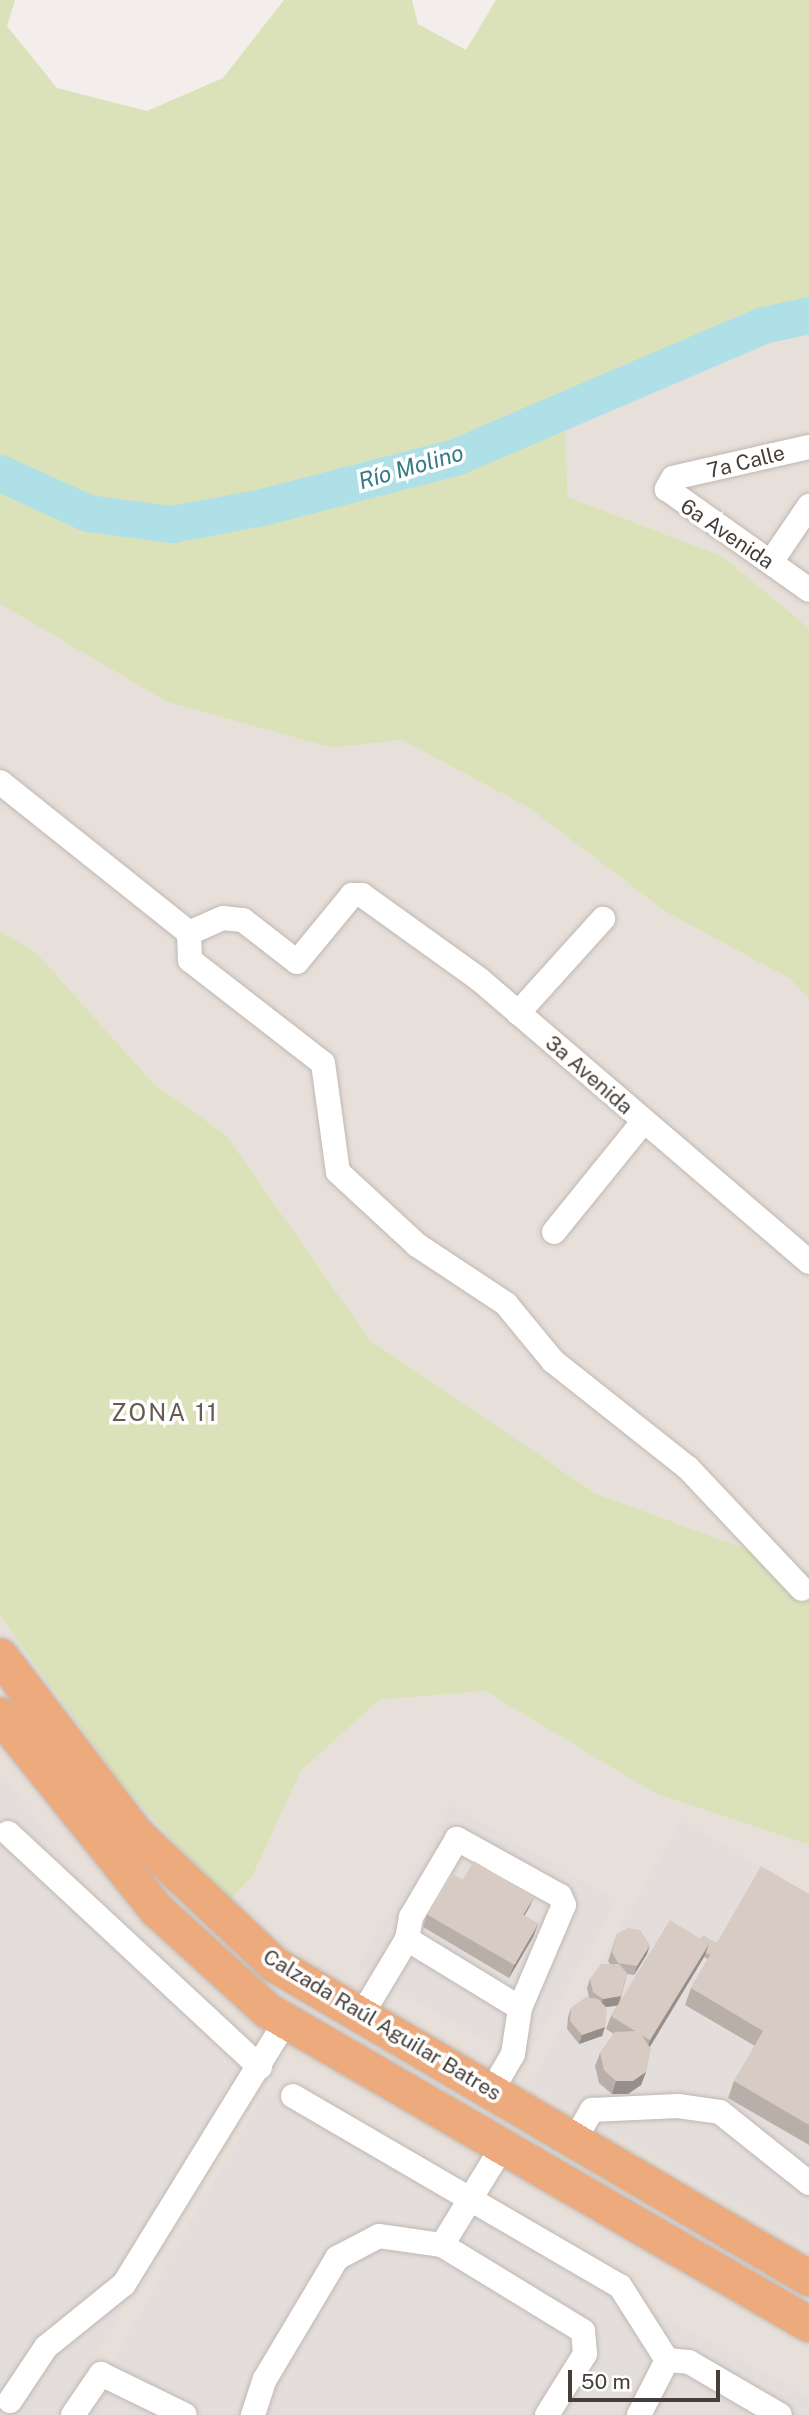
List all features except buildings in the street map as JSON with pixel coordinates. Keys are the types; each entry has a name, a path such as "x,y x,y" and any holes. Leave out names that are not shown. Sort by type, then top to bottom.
{"highway":[{"name":"Calzada Raúl Aguilar Batres","path":"0,1656 165,1865 274,1964 809,2278"},
{"name":"Calzada Raúl Aguilar Batres","path":"0,1715 157,1910 206,1959 286,2021 504,2144 809,2324"}],"street":[{"name":"7a Calle","path":"683,477 809,447"},
{"name":"6a Avenida","path":"683,477 668,483 670,495 809,590"},
{"path":"771,562 809,506"},
{"path":"0,782 189,933 190,960 323,1063 338,1172 417,1245 506,1304 553,1361 688,1468 802,1589"},
{"name":"3a Avenida","path":"189,933 223,918 243,920 297,962 352,895 362,895 519,1013 809,1262"},
{"path":"519,1013 603,919"},
{"path":"554,1232 643,1122"},
{"path":"8,1833 260,2067"},
{"path":"361,2016 407,1939 411,1917 457,1839 560,1896 564,1905 558,1928 520,2008 513,2054 491,2092"},
{"path":"407,1939 520,2008"},
{"path":"10,2401 46,2347 124,2284 286,2021"},
{"path":"293,2096 620,2286 667,2360"},
{"path":"574,2141 592,2110 678,2106 720,2112 809,2183"},
{"path":"442,2245 468,2197 504,2144"},
{"path":"253,2415 265,2379 337,2258 379,2236 442,2245 583,2331 585,2354 547,2415"},
{"path":"667,2360 689,2362 777,2414"},
{"path":"639,2415 667,2360"},
{"path":"73,2415 101,2374 185,2415"}],"shaded area":[{"path":"809,323 809,628 722,556 568,497 564,402 735,339"},
{"path":"0,604 167,702 332,748 402,740 529,808 666,912 790,979 809,999 809,1572 595,1493 370,1340 226,1135 153,1083 37,953 0,931"},
{"path":"0,1616 123,1786 228,1902 252,1877 301,1771 379,1700 485,1691 654,1793 809,1845 809,2415 0,2415"},
{"path":"0,1772 103,1905 264,2049 65,2415 0,2415"},
{"path":"451,1805 617,1901 524,2063 358,1967"},
{"path":"681,1820 809,1894 809,2247 529,2085"},
{"path":"265,2091 809,2398 809,2415 83,2415"}],"green space":[{"path":"0,0 15,0 7,26 57,88 147,111 223,78 284,0 412,0 418,24 466,50 496,0 809,0 809,323 735,339 564,402 568,497 722,556 809,628 809,999 790,979 666,912 529,808 402,740 332,748 167,702 0,604"},
{"path":"0,931 37,953 153,1083 226,1135 370,1340 595,1493 809,1572 809,1845 654,1793 485,1691 379,1700 301,1771 252,1877 228,1902 123,1786 0,1616"}],"waterway":[{"name":"Río Molino","path":"0,473 88,513 172,524 262,507 455,457 763,325 809,315"}],"district":[{"name":"ZONA 11","path":"165,1413"}]}
